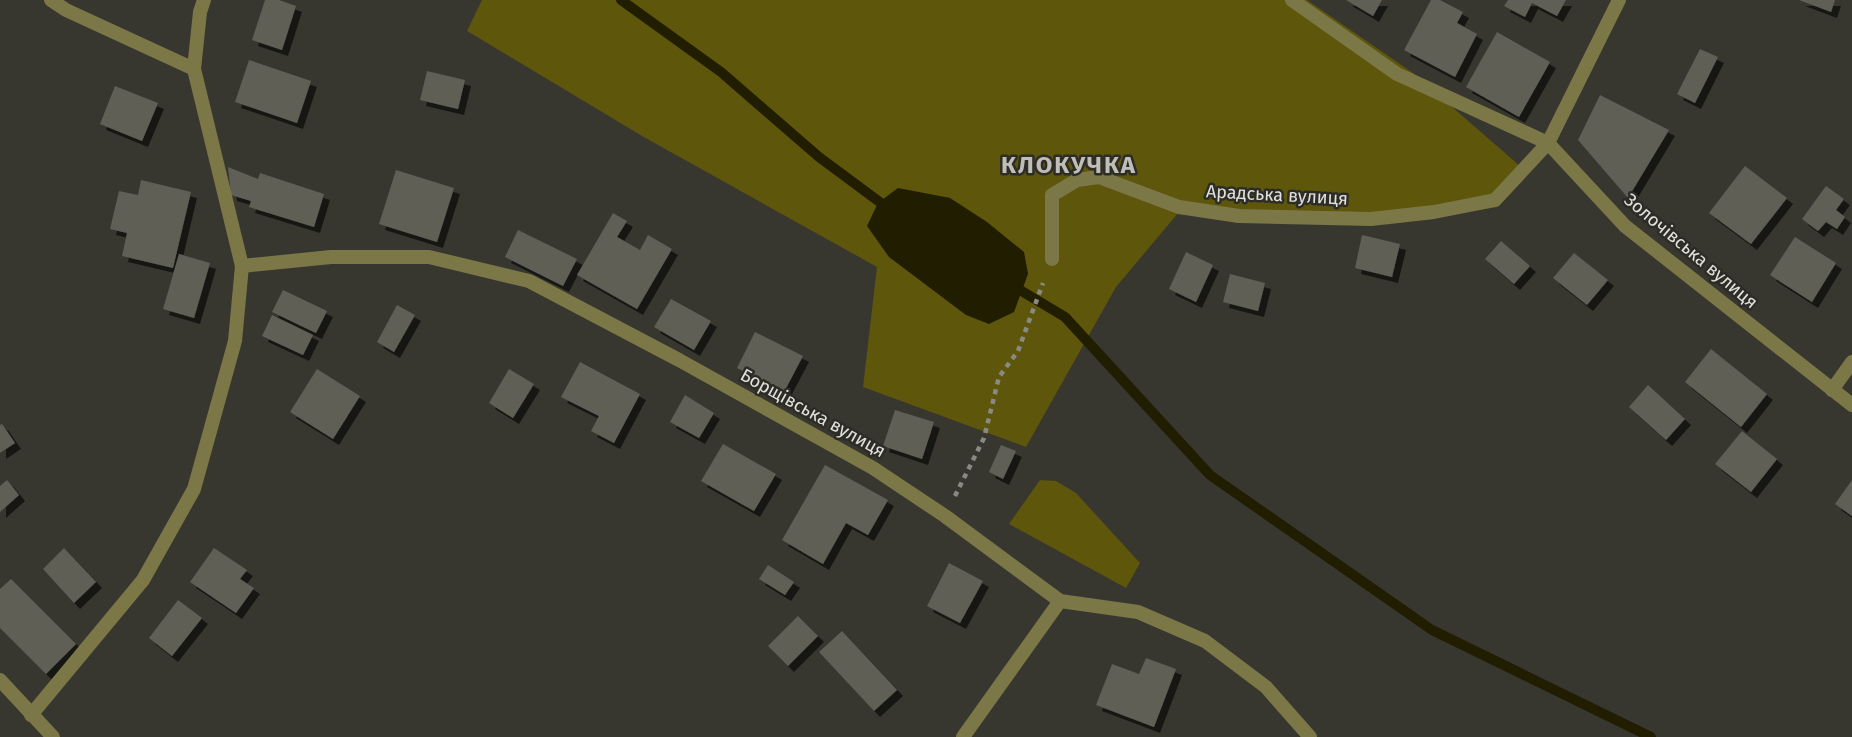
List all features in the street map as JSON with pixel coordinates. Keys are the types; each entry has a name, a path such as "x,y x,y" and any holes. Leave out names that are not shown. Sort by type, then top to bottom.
{"street":[{"path":"51,0 66,10 194,69"},
{"path":"31,715 143,580 194,489 235,341 242,266 194,69 200,12 204,0"},
{"name":"Золочівська вулиця","path":"1292,0 1396,74 1548,143 1625,226 1852,405"},
{"path":"1548,143 1619,0"},
{"name":"Арадська вулиця","path":"1052,259 1052,195 1077,180 1099,177 1180,207 1239,216 1371,219 1434,212 1495,200 1548,143"},
{"name":"Борщівська вулиця","path":"242,266 331,257 429,257 529,281 861,461 945,516 1059,601 1138,612 1205,641 1266,687 1310,737"},
{"path":"1832,390 1852,362"},
{"path":"963,737 1059,601"},
{"path":"0,680 53,737"}],"path":[{"path":"945,516 984,438 999,377 1018,351 1052,259"}],"shaded area":[{"path":"482,0 1307,0 1413,73 1528,173 1498,207 1374,225 1179,212 1116,287 1026,447 863,387 877,267 642,136 467,31","holes":["926,195 950,198 1014,312"]},
{"path":"898,188 950,198 987,222 1024,252 1028,274 1014,312 989,324 966,315 889,257 867,226 878,203"},
{"path":"1040,480 1056,481 1076,493 1140,563 1126,588 1009,524"}],"building":[{"path":"265,0 279,0 296,6 282,50 252,40"},
{"path":"1346,0 1382,0 1373,16"},
{"path":"1431,0 1440,0 1463,12 1457,23 1477,34 1455,77 1404,50"},
{"path":"1508,0 1566,0 1557,16 1532,3 1525,17 1504,6"},
{"path":"1799,0 1835,0 1831,12"},
{"path":"1497,32 1550,62 1519,117 1466,87"},
{"path":"1700,49 1718,57 1695,103 1677,94"},
{"path":"249,60 311,81 297,123 235,102"},
{"path":"427,71 465,80 458,109 420,100"},
{"path":"115,86 158,103 142,141 100,124"},
{"path":"1600,95 1669,130 1628,198 1578,140"},
{"path":"1745,166 1787,198 1751,244 1709,213"},
{"path":"228,167 258,179 260,173 324,194 314,227 249,207 251,201 231,195"},
{"path":"396,170 454,188 437,242 379,224"},
{"path":"141,180 191,192 173,268 122,256 127,233 110,229 119,191 138,195"},
{"path":"1826,186 1844,199 1836,210 1845,217 1837,229 1826,222 1818,231 1802,219"},
{"path":"613,213 627,221 617,237 640,250 648,235 672,249 637,309 577,275"},
{"path":"518,230 577,259 563,286 505,257"},
{"path":"1362,235 1400,244 1392,277 1355,268"},
{"path":"1795,237 1836,263 1812,302 1770,275"},
{"path":"1501,241 1530,266 1514,284 1485,259"},
{"path":"1186,252 1213,265 1196,302 1169,289"},
{"path":"1574,253 1608,280 1587,305 1553,278"},
{"path":"179,254 210,263 194,318 163,309"},
{"path":"1230,274 1265,283 1258,311 1223,302"},
{"path":"283,290 327,311 316,333 272,312"},
{"path":"671,299 711,321 694,350 654,327"},
{"path":"397,305 415,315 394,352 377,342"},
{"path":"272,315 313,335 303,355 262,336"},
{"path":"755,332 803,356 784,392 737,368"},
{"path":"1711,349 1767,394 1741,427 1685,382"},
{"path":"580,362 640,394 614,443 591,431 599,416 561,397"},
{"path":"317,369 360,396 333,439 290,412"},
{"path":"509,369 534,384 513,418 489,403"},
{"path":"1648,385 1685,419 1666,440 1629,407"},
{"path":"685,395 714,413 699,438 670,422"},
{"path":"895,410 934,422 922,459 883,446"},
{"path":"2,424 15,443 0,453 0,425"},
{"path":"1742,431 1777,459 1751,492 1715,464"},
{"path":"723,444 776,474 754,511 701,481"},
{"path":"1001,445 1016,451 1003,479 989,472"},
{"path":"825,465 888,500 868,535 846,523 823,564 782,540"},
{"path":"7,480 19,495 0,512 0,486"},
{"path":"1852,480 1852,516 1835,504"},
{"path":"64,548 96,582 74,603 43,569"},
{"path":"214,548 247,570 240,579 254,588 236,613 190,582"},
{"path":"949,563 983,581 960,623 927,606"},
{"path":"768,565 794,582 785,595 759,579"},
{"path":"11,579 76,644 46,674 0,628 0,589"},
{"path":"178,600 202,618 172,656 149,638"},
{"path":"798,616 818,636 788,666 768,646"},
{"path":"842,631 897,690 874,711 819,652"},
{"path":"1146,658 1176,669 1154,727 1096,705 1112,664 1139,674"}],"waterway":[{"path":"621,0 721,72 819,157 889,209"},
{"path":"1010,284 1065,317 1210,475 1432,630 1651,737"}],"district":[{"name":"КЛОКУЧКА","path":"1069,165"}]}
